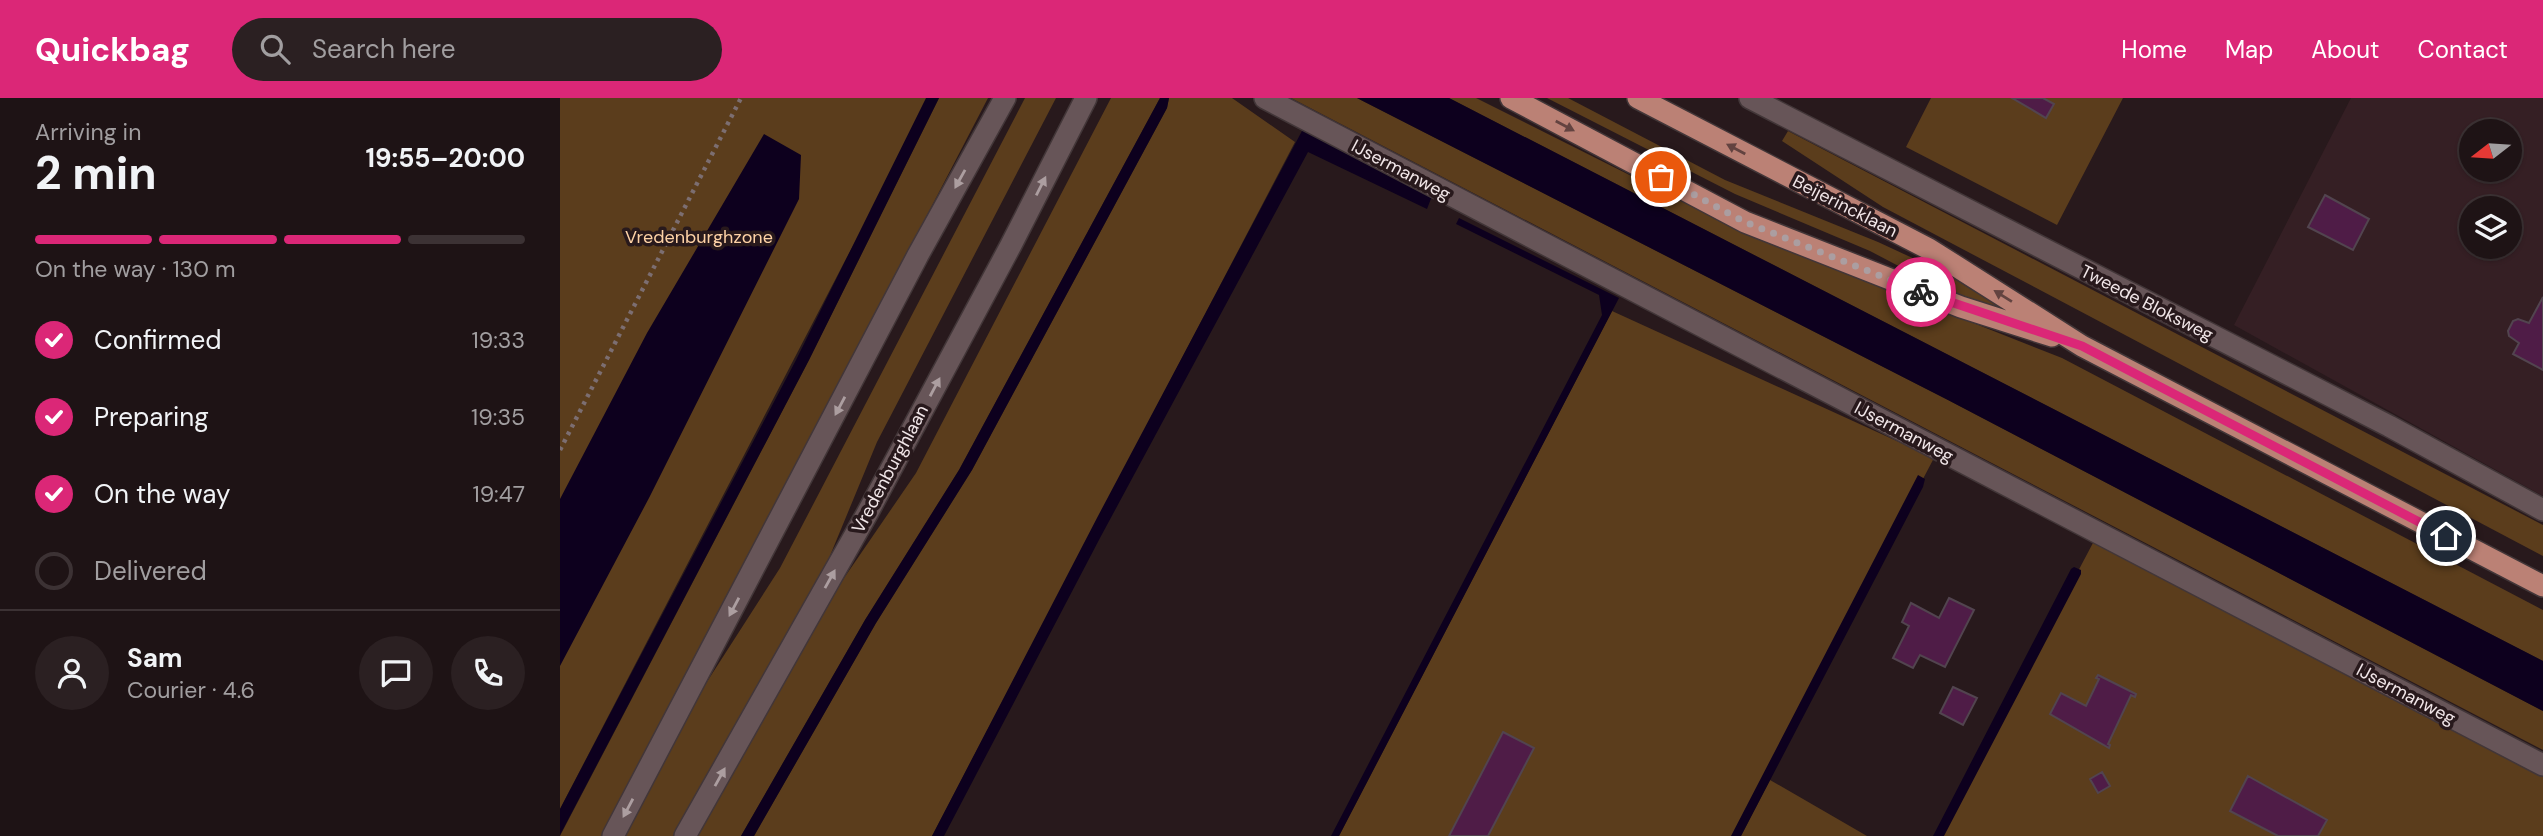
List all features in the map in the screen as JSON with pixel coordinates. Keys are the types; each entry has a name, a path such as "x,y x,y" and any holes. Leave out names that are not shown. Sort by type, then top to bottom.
{"main road":[{"name":"Beijerincklaan","path":"1511,98 1745,222 1961,307 2082,346"},
{"name":"Beijerincklaan","path":"1639,98 1929,249 2082,346 2543,586"}],"street":[{"path":"613,836 918,256 1005,98"},
{"name":"Vredenburghlaan","path":"685,836 868,512 1086,98"},
{"name":"IJsermanweg","path":"1265,98 2543,765"},
{"name":"Tweede Bloksweg","path":"1750,98 2389,426 2543,510"}],"path":[{"path":"560,450 741,98"}],"shaded area":[{"path":"926,98 939,98 809,360 560,835 560,809 796,360"},
{"path":"1160,98 1169,98 1167,108 972,470 876,623 754,836 741,836 865,620 959,470"},
{"path":"1357,98 1449,98 2543,661 2543,711 1948,400"},
{"path":"2351,98 2543,98 2543,496 2234,325"},
{"path":"1303,129 1432,196 1427,209 1308,152 1100,538 944,836 932,836 1098,516"},
{"path":"764,134 801,155 799,199 649,498 560,666 560,499 647,333"},
{"path":"1459,218 1619,298 1339,836 1331,836 1602,315 1599,295 1456,224"},
{"path":"1918,475 1925,479 1923,487 1741,836 1731,836"},
{"path":"2074,567 2081,570 2081,574 1944,836 1933,836 2071,569"}],"green space":[{"name":"Vredenburghzone","path":"560,98 934,98 847,257 560,809"},
{"path":"939,98 988,98 604,836 560,836 809,360"},
{"path":"1025,98 1056,98 877,442 820,580 674,836 623,836 692,705 780,568"},
{"path":"1111,98 1160,98 959,470 865,620 741,836 694,836 831,597 916,473"},
{"path":"1169,98 1232,98 1295,142 932,836 754,836 876,623 972,470 1167,108"},
{"path":"1291,98 1357,98 1948,400 2543,711 2543,750"},
{"path":"1449,98 1476,98 1741,231 2062,358 2543,610 2543,661"},
{"path":"1547,98 1568,98 1725,180 1878,242 2001,299 1995,313 1969,303 1870,251 1735,194"},
{"path":"1931,98 2123,98 2057,225 1906,147"},
{"path":"1788,131 2543,525 2543,556 1883,207 1782,141"},
{"path":"1612,311 1934,458 1735,836 1339,836"},
{"path":"2094,541 2543,774 2543,836 1938,836"},
{"path":"1770,780 1867,836 1741,836"}],"building":[{"path":"2012,98 2043,98 2054,104 2046,118"},
{"path":"2325,195 2369,219 2353,250 2308,227"},
{"path":"2543,297 2543,370 2513,354 2519,343 2509,336 2508,331 2513,321 2518,319 2529,323"},
{"path":"1949,598 1974,610 1945,667 1920,655 1913,668 1893,658 1909,626 1902,622 1911,603 1939,618"},
{"path":"2098,675 2136,694 2135,697 2131,695 2108,744 2109,748 2050,714 2061,693 2086,706 2099,679 2096,678"},
{"path":"1953,687 1977,698 1963,725 1940,713"},
{"path":"1503,732 1534,748 1488,836 1449,836"},
{"path":"2102,772 2110,786 2098,793 2090,779"},
{"path":"2248,776 2327,820 2318,836 2278,836 2230,811"}],"way so far":[{"path":"1661,177 1745,222 1921,292"}],"route":[{"path":"1921,292 2082,346 2446,536"}]}
